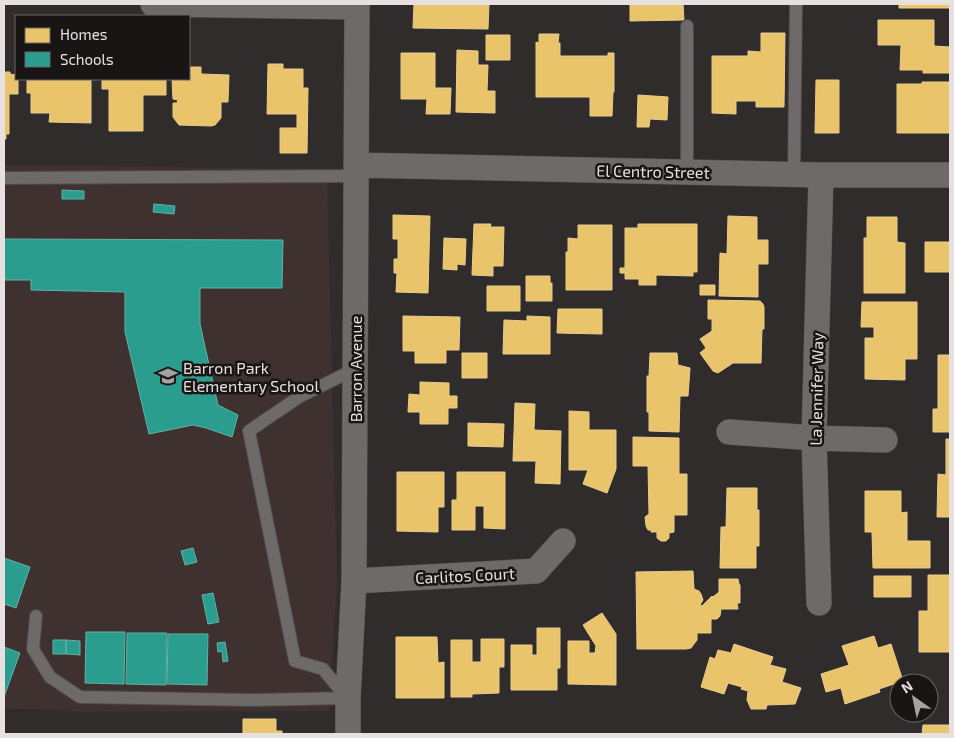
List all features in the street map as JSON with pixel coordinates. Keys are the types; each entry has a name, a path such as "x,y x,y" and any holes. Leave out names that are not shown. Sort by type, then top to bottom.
{"street":[{"path":"154,4 357,5"},
{"name":"Barron Avenue","path":"348,734 354,581 357,5"},
{"name":"El Centro Street","path":"356,170 950,175"},
{"name":"La Jennifer Way","path":"819,603 814,438 821,175"},
{"path":"729,432 814,438 885,440"},
{"name":"Carlitos Court","path":"354,581 536,571 564,541"}],"lane":[{"path":"794,174 796,4"},
{"path":"686,26 687,172"},
{"path":"4,178 356,170"},
{"path":"348,698 323,669 295,661 249,431 299,397 355,369"},
{"path":"36,616 33,649 50,677 80,697 253,700 348,698"}],"shaded area":[{"name":"Barron Park Elementary School","path":"4,165 327,169 337,583 329,711 84,712 4,708"}],"building: Homes":[{"path":"414,4 489,4 488,29 413,28"},
{"path":"630,4 683,4 684,20 630,21"},
{"path":"899,4 950,4 950,8 899,8"},
{"path":"878,20 934,20 934,46 950,47 950,73 923,73 923,70 900,70 901,45 878,45"},
{"path":"761,33 785,33 784,107 756,107 756,101 736,101 736,114 712,113 712,56 748,56 748,51 761,52"},
{"path":"539,34 559,34 560,56 608,56 608,53 614,53 612,116 590,116 590,97 536,97 536,42 539,43"},
{"path":"486,35 510,35 510,60 486,60"},
{"path":"457,50 478,51 478,65 488,65 487,91 495,91 495,113 456,112"},
{"path":"401,53 435,53 435,88 451,88 450,114 426,114 427,99 401,99"},
{"path":"268,64 283,64 283,69 303,69 303,88 308,88 307,153 280,153 280,128 297,128 297,114 267,114"},
{"path":"190,67 201,67 201,74 229,75 228,102 221,102 221,118 215,125 179,125 173,117 173,103 177,103 178,100 173,99 172,80 190,80"},
{"path":"4,72 10,72 10,74 15,75 15,80 18,80 18,94 9,94 9,134 6,134 6,139 4,139"},
{"path":"27,80 91,80 91,123 49,122 50,113 31,113 31,93 27,93"},
{"path":"102,80 166,80 166,95 143,95 143,131 109,131 109,89 102,89"},
{"path":"816,80 839,80 839,133 815,133"},
{"path":"922,82 950,82 950,133 897,133 897,84 922,84"},
{"path":"638,95 668,97 667,120 650,119 649,127 637,127"},
{"path":"393,215 430,216 428,293 396,292 397,273 394,273 394,259 398,259 398,239 393,239"},
{"path":"728,216 757,217 757,240 768,240 768,264 758,264 758,297 719,296 720,253 727,254"},
{"path":"867,217 897,217 897,242 905,243 905,293 864,293 864,238 867,238"},
{"path":"474,224 491,224 490,227 504,227 503,266 493,266 493,276 472,275"},
{"path":"638,224 697,224 697,272 693,272 693,276 656,275 656,285 639,285 639,279 625,279 625,273 620,273 620,268 625,268 625,228 638,228"},
{"path":"578,225 612,225 612,290 566,290 568,238 578,239"},
{"path":"444,238 466,239 465,265 457,264 457,270 443,269"},
{"path":"925,242 950,242 950,272 925,272"},
{"path":"526,276 550,276 552,301 526,301"},
{"path":"700,285 715,285 715,295 700,295"},
{"path":"487,286 520,286 520,311 487,311"},
{"path":"708,300 760,301 763,304 764,329 762,329 761,363 733,363 718,373 713,371 700,353 706,348 700,339 712,331 712,319 708,319"},
{"path":"862,302 917,302 917,359 905,359 905,380 865,379 865,338 874,338 874,327 861,327"},
{"path":"558,309 602,309 602,334 557,333"},
{"path":"403,316 460,317 459,350 446,350 446,363 415,363 415,351 403,351"},
{"path":"527,316 550,317 550,354 503,354 504,320 527,321"},
{"path":"462,353 487,353 487,378 462,378"},
{"path":"650,353 677,353 678,365 690,368 688,396 680,396 679,432 649,431 647,376 649,376"},
{"path":"938,355 950,355 950,432 933,432 933,409 938,409"},
{"path":"420,382 449,383 449,396 457,396 457,408 448,408 448,424 420,424 420,412 408,412 409,394 420,395"},
{"path":"515,403 535,404 534,430 561,431 560,484 535,483 536,461 513,461"},
{"path":"569,411 589,412 589,430 616,430 616,469 607,493 583,484 588,470 569,470"},
{"path":"468,423 504,424 503,447 468,446"},
{"path":"633,437 679,438 679,474 687,474 687,515 674,515 674,532 669,533 669,538 666,541 661,541 657,538 657,532 651,532 646,526 645,517 649,514 648,466 633,466"},
{"path":"946,439 950,439 950,517 937,517 938,474 946,475"},
{"path":"397,472 444,472 444,507 438,507 438,532 397,531"},
{"path":"457,472 505,472 505,529 484,528 484,506 475,506 475,530 452,530 452,500 457,500"},
{"path":"727,488 757,488 759,546 756,546 756,568 720,568 721,527 726,527"},
{"path":"865,491 901,491 901,513 907,512 907,541 930,541 930,568 873,568 872,532 865,532"},
{"path":"693,571 694,589 701,594 703,600 700,605 702,606 719,592 719,579 738,579 740,603 737,603 738,609 721,609 720,616 717,619 711,619 711,633 697,633 697,640 691,648 637,649 636,572"},
{"path":"928,575 950,575 950,652 919,652 919,611 928,611"},
{"path":"874,576 911,576 911,597 874,597"},
{"path":"602,613 616,634 616,685 568,684 568,641 589,641 589,653 595,653 596,646 583,625"},
{"path":"537,628 560,628 560,668 557,668 557,690 511,690 511,645 532,645 532,655 537,655"},
{"path":"874,636 878,648 891,644 900,673 889,673 889,686 879,689 880,692 845,704 841,688 826,692 821,674 849,665 842,646"},
{"path":"396,637 437,637 438,663 444,662 444,698 396,698"},
{"path":"481,639 504,639 504,667 499,667 499,693 472,694 472,697 451,697 451,640 472,640 472,662 481,662"},
{"path":"734,644 773,657 770,665 786,669 782,682 801,688 795,704 767,705 766,709 751,709 747,700 748,691 741,689 742,687 728,683 724,694 701,687 710,657 715,659 718,650 731,653"},
{"path":"243,719 276,719 276,731 282,731 282,734 243,734"},
{"path":"923,725 950,725 950,734 922,734"}],"building: Schools":[{"path":"62,190 84,191 84,199 62,199"},
{"path":"154,204 175,206 174,214 153,212"},
{"path":"4,239 283,240 282,288 200,288 200,324 218,405 238,415 232,437 193,425 149,434 125,332 125,292 31,290 31,280 4,280"},
{"path":"193,548 197,562 185,565 181,551"},
{"path":"4,558 30,567 16,608 4,604"},
{"path":"213,593 219,622 208,624 202,595"},
{"path":"86,632 125,632 124,684 85,683"},
{"path":"127,633 167,633 166,685 126,684"},
{"path":"168,634 208,634 207,685 167,684"},
{"path":"53,640 66,640 66,654 53,654"},
{"path":"66,640 80,641 80,655 66,654"},
{"path":"225,642 228,661 223,662 222,651 218,652 217,643"},
{"path":"4,647 20,653 4,697"}],"place":[{"name":"Barron Park Elementary School","path":"168,376"}]}
